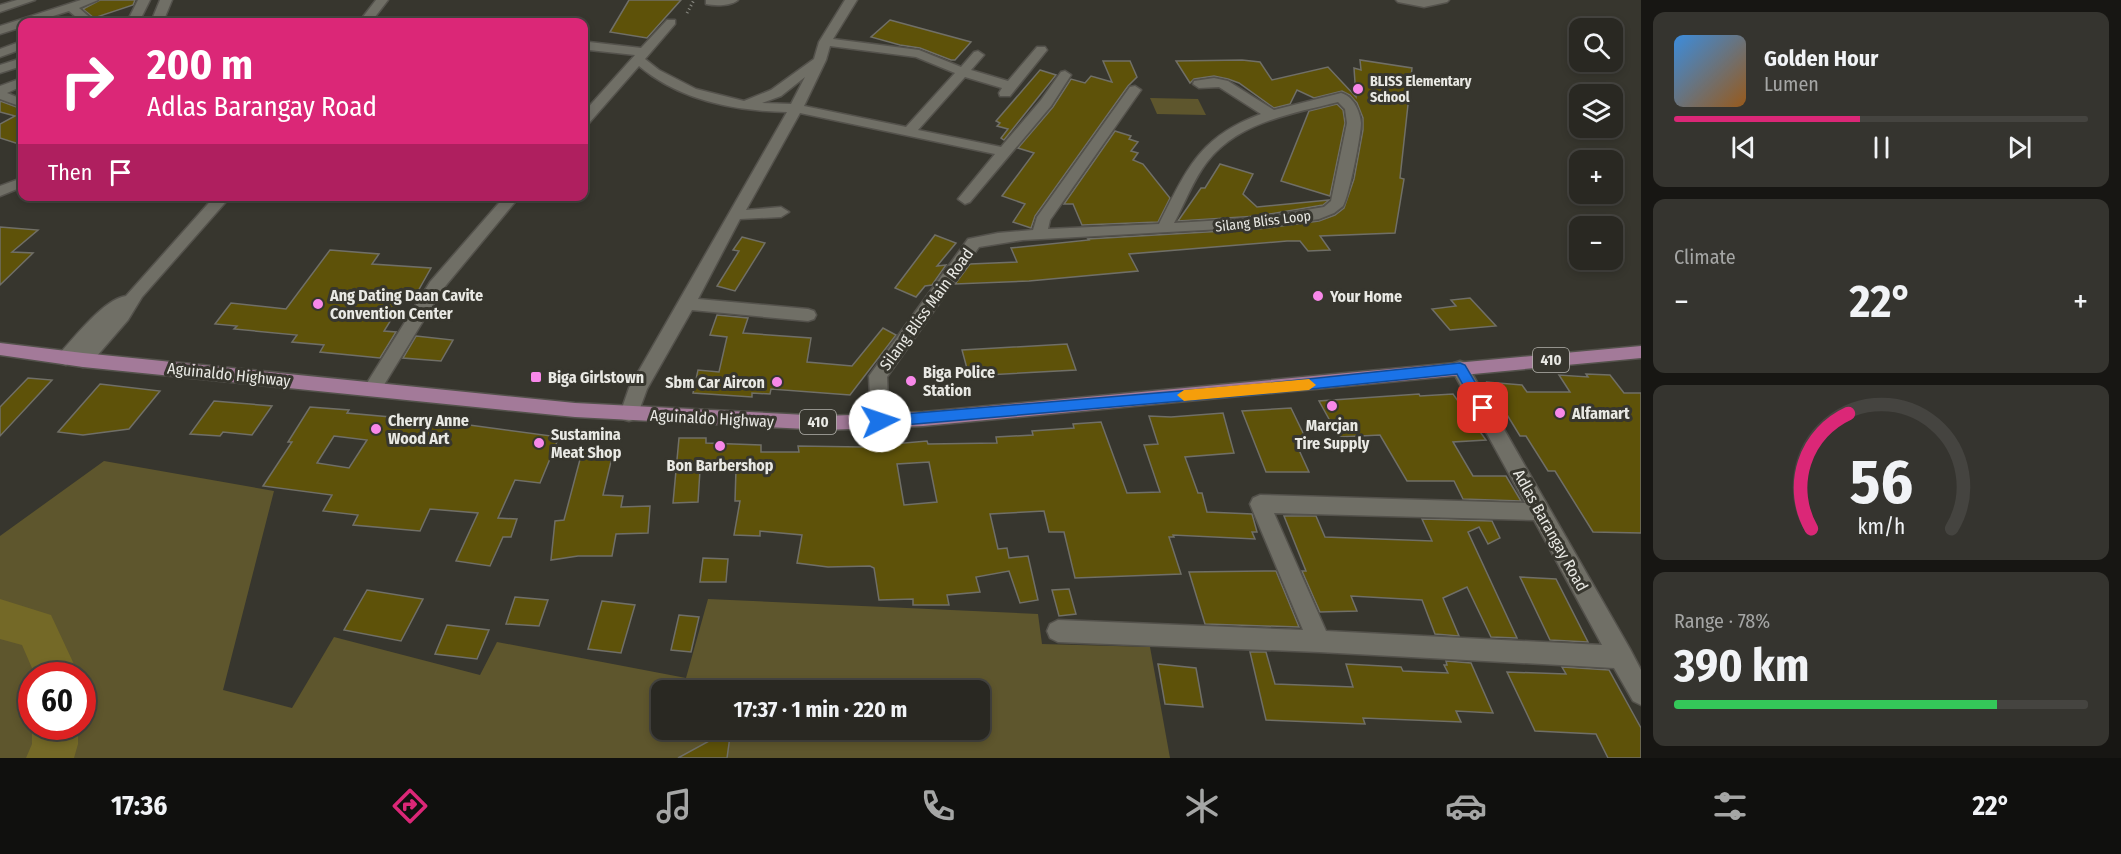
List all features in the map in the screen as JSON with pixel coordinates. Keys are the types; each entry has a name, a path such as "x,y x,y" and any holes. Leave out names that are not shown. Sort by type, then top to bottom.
{"main road":[{"name":"Aguinaldo Highway","path":"0,349 74,359 629,414 780,421 880,421 1303,385 1641,352"}],"street":[{"path":"0,9 29,0"},
{"path":"38,18 92,0"},
{"path":"135,18 144,0"},
{"path":"159,18 166,0"},
{"path":"368,18 382,0"},
{"path":"704,1 732,0"},
{"path":"629,414 638,388 796,108 820,60 825,42 851,0"},
{"path":"1402,0 1424,4 1443,0"},
{"path":"71,7 83,18"},
{"path":"588,116 671,22"},
{"path":"0,30 18,25"},
{"path":"825,42 919,54 1007,89 1041,50"},
{"path":"0,53 18,46"},
{"path":"590,46 642,56 663,80 714,98 777,108 796,108 1003,152"},
{"path":"909,132 978,55"},
{"path":"747,104 776,93 820,60"},
{"path":"0,69 18,63"},
{"path":"965,199 1046,103 1065,75"},
{"path":"1199,84 1214,82 1228,86 1272,115"},
{"path":"0,91 18,84"},
{"path":"1040,236 1042,220 1135,90"},
{"path":"0,95 18,102"},
{"name":"Silang Bliss Loop","path":"1341,97 1351,108 1354,123 1338,202 1329,210 1319,214 1293,219 1198,229 1164,229 1196,168 1216,143 1241,127 1272,115 1341,97"},
{"path":"0,191 18,184"},
{"path":"74,359 122,316 136,293 219,201"},
{"path":"373,388 436,286 509,201"},
{"path":"735,215 781,212"},
{"name":"Silang Bliss Main Road","path":"880,421 878,376 974,243 1040,236 1164,229"},
{"path":"687,304 808,315"},
{"name":"Adlas Barangay Road","path":"1460,368 1641,693"},
{"path":"1318,641 1260,504 1541,512"},
{"path":"1058,631 1318,641 1622,657"}],"path":[{"path":"687,13 704,1"}],"shaded area":[{"path":"1150,98 1198,99 1206,115 1157,114"},
{"path":"104,461 274,491 223,690 292,708 334,637 480,675 497,642 686,678 708,599 1038,614 1042,644 1150,647 1170,758 0,758 0,536"}],"building":[{"path":"100,0 135,0 133,5 94,18 83,9"},
{"path":"629,0 681,0 647,38 610,32"},
{"path":"890,20 971,42 955,60 951,60 920,48 871,37"},
{"path":"1360,60 1412,68 1400,178 1404,179 1395,233 1320,236 1330,250 1308,251 1300,241 1287,241 1129,254 1138,271 1029,281 955,284 970,264 1017,262 1011,248 1088,239 1258,229 1319,221 1335,215 1344,208 1354,179 1363,130 1363,118 1357,103 1350,95 1342,91 1314,98 1297,90 1290,104 1274,108 1239,83 1228,79 1214,76 1194,79 1190,83 1176,61 1260,62 1272,80 1328,67 1356,97 1354,68 1361,70"},
{"path":"1103,61 1130,61 1137,77 1128,86 1035,216 1031,228 1013,222 1025,204 1002,196 1034,153 1018,148 1053,107 1071,79 1085,83 1091,76 1112,82"},
{"path":"1040,70 1056,75 1004,140 1001,138 1008,129 997,126 1000,123 996,121"},
{"path":"0,101 18,108 18,144 0,138 0,124 15,116 0,112"},
{"path":"1337,104 1343,110 1345,123 1330,196 1281,181 1309,111"},
{"path":"1115,131 1131,136 1129,139 1138,142 1131,151 1138,153 1133,160 1143,164 1170,198 1158,222 1082,225 1073,204 1064,204"},
{"path":"1220,164 1253,174 1243,194 1257,207 1329,200 1323,205 1258,216 1178,221 1201,188 1205,188"},
{"path":"0,227 38,230 12,252 33,253 0,285"},
{"path":"935,235 956,243 937,266 946,265 932,285 925,286 916,297 895,288"},
{"path":"742,237 765,243 735,291 717,286 739,251 733,250"},
{"path":"330,250 379,254 372,264 431,268 413,300 404,299 384,331 396,332 380,358 320,352 324,345 292,342 297,335 234,329 237,326 215,324 231,303 286,309"},
{"path":"1470,298 1496,326 1450,330 1432,309 1456,306 1451,300"},
{"path":"717,315 748,318 743,333 811,338 807,362 852,366 883,328 896,335 850,395 771,389 770,394 752,393 752,397 693,393 698,370 719,372 727,337 710,335"},
{"path":"416,336 453,340 441,361 403,358"},
{"path":"1067,344 1076,370 969,376 962,350"},
{"path":"1586,374 1610,375 1624,393 1641,393 1641,533 1593,532 1555,471 1548,471 1526,436 1520,436 1487,382 1522,385 1527,392 1570,392 1559,375 1588,377"},
{"path":"28,378 52,380 0,436 0,407"},
{"path":"100,384 160,391 129,429 83,435 58,432"},
{"path":"1419,394 1420,396 1453,394 1486,440 1453,442 1473,476 1506,476 1521,501 1463,499 1454,481 1407,481 1380,435 1339,437 1319,401"},
{"path":"214,401 272,406 252,435 223,432 220,436 190,434"},
{"path":"310,407 559,437 540,483 515,480 498,518 517,519 511,537 503,537 490,566 456,561 478,513 430,509 420,531 353,525 358,515 323,511 332,495 263,486 292,442 288,442","holes":["334,436 367,440 349,468 317,463"]},
{"path":"1291,408 1305,437 1293,437 1309,472 1266,472 1242,411"},
{"path":"1223,413 1234,453 1185,457 1198,493 1202,493 1207,512 1252,514 1257,532 1252,532 1255,539 1173,535 1174,537 1169,537 1181,574 1075,578 1064,532 1049,532 1044,511 990,514 998,549 1007,548 1009,558 1028,556 1038,600 1020,603 1009,571 976,577 980,592 947,595 949,605 913,605 913,599 879,600 874,568 870,566 828,567 797,563 802,535 760,531 760,536 734,535 740,501 735,501 736,469 700,470 698,502 673,503 679,438 706,438 706,443 761,445 761,452 799,452 798,446 863,447 862,437 891,435 893,444 927,441 928,444 997,443 996,437 1033,435 1032,431 1074,428 1073,424 1101,422 1127,493 1160,492 1144,445 1158,444 1149,416 1171,417","holes":["929,462 937,502 904,505 897,464"]},
{"path":"583,448 614,449 603,495 623,496 621,507 650,506 648,533 616,534 612,556 578,556 551,560 555,521 564,520"},
{"path":"1284,516 1316,516 1325,537 1432,541 1422,519 1492,521 1500,538 1488,544 1479,527 1468,532 1517,638 1491,637 1467,587 1443,598 1459,636 1435,634 1422,600 1351,596 1357,611 1320,612 1302,571 1306,571"},
{"path":"703,558 728,559 726,582 700,582"},
{"path":"1276,571 1299,627 1205,624 1189,572"},
{"path":"1520,577 1556,579 1588,642 1550,640"},
{"path":"1069,589 1076,614 1059,616 1052,590"},
{"path":"367,590 423,599 401,641 344,630"},
{"path":"515,597 548,600 539,626 506,624"},
{"path":"602,601 635,605 621,653 588,649"},
{"path":"679,615 699,617 691,652 671,650"},
{"path":"447,625 489,630 477,659 435,654"},
{"path":"1250,652 1266,652 1275,684 1353,687 1346,664 1401,667 1403,671 1448,673 1444,665 1447,665 1446,661 1471,663 1493,713 1456,711 1461,722 1363,718 1365,724 1266,720"},
{"path":"1158,664 1196,668 1203,707 1165,704"},
{"path":"1562,667 1609,670 1641,728 1641,758 1608,758 1596,734 1535,731 1507,672 1566,674"},
{"path":"711,740 729,740 727,758 678,758"}],"waterway":[{"path":"0,619 36,629 51,662"},
{"path":"50,758 55,740"}],"slow traffic":[{"path":"1184,395 1309,385"}],"place":[{"name":"BLISS Elementary School","path":"1358,89"},
{"name":"Your Home","path":"1318,296"},
{"name":"Ang Dating Daan Cavite Convention Center","path":"318,304"},
{"name":"Biga Girlstown","path":"536,377"},
{"name":"Biga Police Station","path":"911,381"},
{"name":"Sbm Car Aircon","path":"777,382"},
{"name":"Marcjan Tire Supply","path":"1332,406"},
{"name":"Alfamart","path":"1560,413"},
{"name":"Cherry Anne Wood Art","path":"376,429"},
{"name":"Sustamina Meat Shop","path":"539,443"},
{"name":"Bon Barbershop","path":"720,446"}],"route":[{"path":"880,421 1252,390 1460,368 1483,408"}]}
